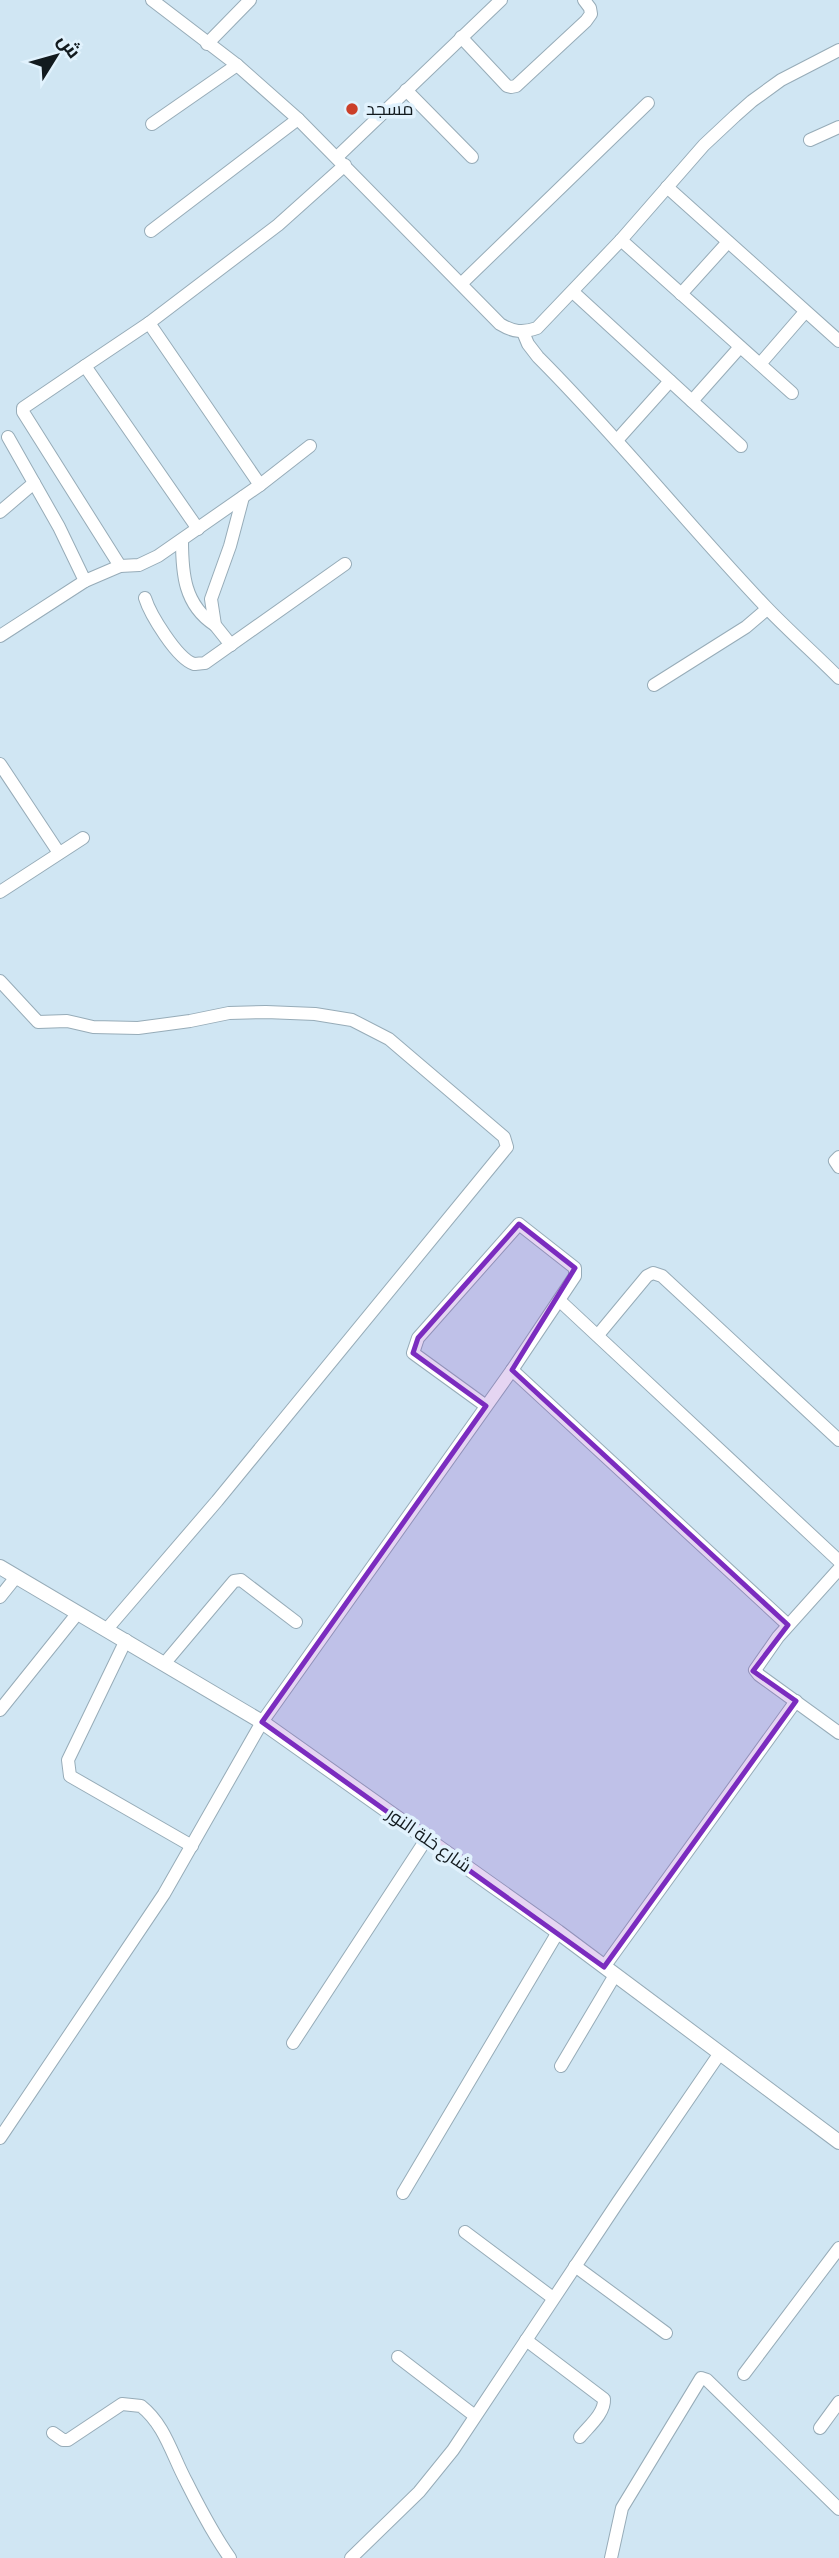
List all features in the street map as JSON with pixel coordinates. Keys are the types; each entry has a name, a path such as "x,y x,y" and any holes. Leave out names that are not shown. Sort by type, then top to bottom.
{"street":[{"path":"152,0 237,65 298,119 500,324 512,331 523,332 537,328 573,292 704,145 751,101 782,80 839,50"},
{"path":"207,44 250,0"},
{"path":"120,566 23,408 31,400 149,323 278,225 407,90 501,0"},
{"path":"461,37 507,86 516,86 586,21 591,14 584,0"},
{"path":"152,124 237,65"},
{"path":"407,90 472,157"},
{"path":"462,283 648,103"},
{"path":"151,231 298,119"},
{"path":"810,140 839,127"},
{"path":"667,187 839,341"},
{"path":"621,240 792,393"},
{"path":"681,294 728,242"},
{"path":"573,292 741,446"},
{"path":"760,364 805,312"},
{"path":"149,323 260,485"},
{"path":"523,332 538,357 618,439 767,609 839,678"},
{"path":"692,401 740,347"},
{"path":"85,366 198,529"},
{"path":"618,439 670,381"},
{"path":"8,437 85,581"},
{"path":"0,636 85,581 120,566 139,565 182,540 310,446"},
{"path":"0,512 34,483"},
{"path":"215,625 211,600 230,547 243,497"},
{"path":"182,540 183,576 190,598 232,645"},
{"path":"145,598 149,610 181,655 194,664 205,663 345,564"},
{"path":"654,685 746,628 767,609"},
{"path":"0,764 59,853"},
{"path":"0,892 83,838"},
{"path":"0,981 38,1022 66,1021 93,1027 138,1028 229,1013 266,1012 315,1014 352,1020 389,1039 504,1137 507,1147 217,1502 107,1629"},
{"path":"839,1157 835,1161 839,1167"},
{"path":"0,2138 164,1894 262,1723 512,1370 575,1276 575,1268 519,1224 418,1338 413,1353 486,1406"},
{"path":"598,1335 647,1276 653,1273 662,1276 839,1440"},
{"path":"560,1301 839,1561"},
{"path":"512,1370 788,1625"},
{"name":"شارع خلة النور","path":"0,1567 262,1723 558,1933 839,2142"},
{"path":"839,1569 766,1651 755,1670 839,1733"},
{"path":"0,1597 16,1577"},
{"path":"164,1664 234,1581 241,1580 296,1622"},
{"path":"0,1710 77,1614"},
{"path":"126,1640 68,1760 67,1768 70,1776 192,1846"},
{"path":"561,2066 609,1971 796,1701"},
{"path":"293,2043 427,1838"},
{"path":"403,2193 558,1933"},
{"path":"351,2558 419,2492 453,2450 720,2053"},
{"path":"465,2232 553,2298"},
{"path":"744,2374 839,2248"},
{"path":"575,2266 666,2333"},
{"path":"527,2340 604,2399 602,2410 580,2437"},
{"path":"398,2357 475,2416"},
{"path":"611,2558 622,2508 701,2378 707,2380 839,2509"},
{"path":"820,2428 839,2402"},
{"path":"53,2433 63,2440 68,2440 122,2404 141,2406 159,2426 184,2479 230,2558"}],"highlighted area":[{"path":"519,1224 575,1268 512,1370 788,1625 753,1671 796,1701 604,1967 262,1722 486,1406 413,1353 418,1338"}],"place":[{"name":"مسجد","path":"352,109"}]}
